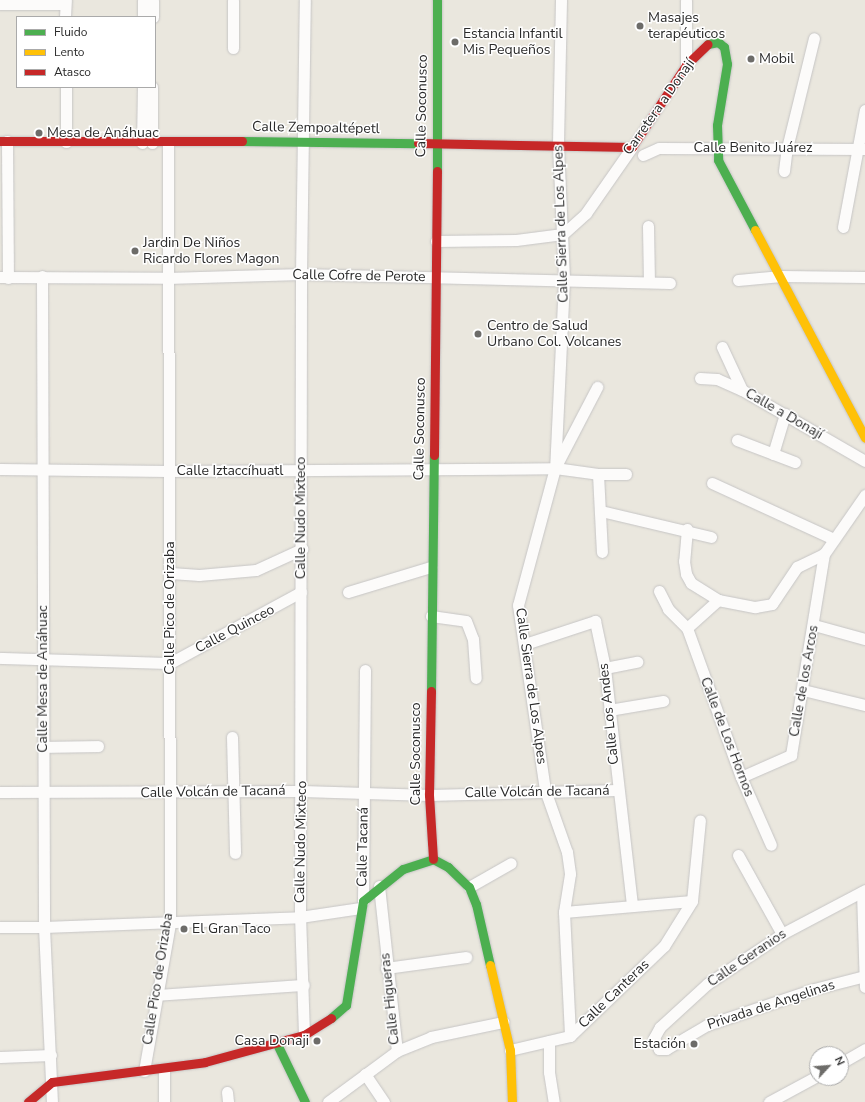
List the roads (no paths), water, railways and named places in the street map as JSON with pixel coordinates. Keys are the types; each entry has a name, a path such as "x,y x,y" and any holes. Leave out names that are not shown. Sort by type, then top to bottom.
{"main road":[{"name":"Calle Soconusco","path":"433,859 429,795 431,566 437,277 435,145 437,0"},
{"name":"Carretera a Donají","path":"632,147 686,65 705,45 718,42 724,47 727,64 717,125 716,148 728,182 781,276 865,438"},
{"name":"Calle Zempoaltépetl","path":"3,141 147,143 302,141 435,145 632,147"},
{"path":"28,1102 52,1082 78,1077 164,1069 277,1044 304,1035 328,1021 346,1005 355,959 362,905 379,886 403,869 433,859 448,866 469,887 476,904 510,1050 512,1102"},
{"path":"277,1044 305,1102"}],"street":[{"path":"143,0 143,16"},
{"path":"153,0 153,16"},
{"path":"233,0 233,48"},
{"name":"Calle Nudo Mixteco","path":"304,1035 304,985 300,917 302,791 302,141 305,0"},
{"name":"Calle Sierra de Los Alpes","path":"561,0 558,146 564,234 564,280 555,468 518,605 526,644 545,790 567,852 570,874 564,912 570,1036"},
{"path":"686,0 686,65"},
{"path":"0,4 66,2 66,16"},
{"path":"784,171 787,148 814,38"},
{"path":"66,88 66,142"},
{"path":"143,88 147,143"},
{"path":"147,143 152,88"},
{"path":"843,227 861,148 865,110"},
{"path":"3,141 4,278"},
{"name":"Calle Pico de Orizaba","path":"144,1071 170,923 168,793 171,573 168,471 168,142"},
{"name":"Carretera a Donají","path":"564,234 586,213 632,147"},
{"name":"Calle Benito Juárez","path":"643,155 656,148 861,148"},
{"path":"648,226 649,282"},
{"path":"436,241 516,240 564,234"},
{"name":"Calle Cofre de Perote","path":"4,278 42,276 167,278 302,274 670,283"},
{"name":"Calle Mesa de Anáhuac","path":"42,276 44,927 52,1102"},
{"path":"738,280 781,276 863,280"},
{"path":"722,347 742,390"},
{"name":"Calle a Donají","path":"700,378 718,379 742,390 865,461"},
{"path":"555,468 597,387"},
{"path":"773,454 785,414"},
{"path":"737,440 795,462"},
{"name":"Calle Iztaccíhuatl","path":"0,469 42,471 434,471 555,468 598,474 626,474"},
{"path":"598,474 602,552"},
{"path":"712,483 834,539"},
{"name":"Calle de los Arcos","path":"741,777 791,755 814,625 824,554 865,495"},
{"path":"601,512 687,529 711,536"},
{"path":"687,529 686,574 691,583 718,600 755,607 772,604 797,567 824,554"},
{"path":"171,573 199,575 256,570 302,550"},
{"path":"348,592 431,566"},
{"path":"659,591 668,610 687,628 718,600"},
{"name":"Calle Quinceo","path":"0,658 170,663 301,592"},
{"path":"431,616 466,621 473,639 476,678"},
{"name":"Calle Los Andes","path":"526,644 595,621 605,668 617,790 632,904"},
{"path":"814,625 865,639"},
{"name":"Calle de Los Hornos","path":"687,628 741,777 771,845"},
{"path":"605,668 636,662"},
{"name":"Calle Tacaná","path":"362,905 365,670"},
{"path":"803,690 865,706"},
{"path":"609,710 663,701"},
{"path":"232,737 232,792 235,853"},
{"path":"43,747 98,746"},
{"name":"Calle Volcán de Tacaná","path":"0,792 168,793 302,791 429,795 545,790 617,790"},
{"path":"564,912 632,904 692,901 700,820"},
{"path":"738,855 782,934"},
{"path":"469,887 511,864"},
{"name":"Calle Higueras","path":"328,1102 397,1051 386,968 379,886"},
{"path":"864,891 865,980"},
{"name":"Calle Geranios","path":"659,1049 654,1038 660,1027 680,1007 707,984 782,934 864,891"},
{"name":"Calle Canteras","path":"510,1050 570,1036 664,946 692,901"},
{"path":"0,927 170,923 300,917 362,905"},
{"path":"386,968 466,957"},
{"name":"Privada de Angelinas","path":"659,1049 666,1049 706,1026 735,1015 814,989 865,980"},
{"path":"156,996 304,985"},
{"path":"397,1051 431,1037 503,1022"},
{"path":"549,1041 549,1072 554,1102"},
{"path":"849,1058 865,1049"},
{"path":"0,1057 51,1055"},
{"path":"164,1069 164,1102"},
{"path":"365,1074 384,1102"},
{"path":"770,1102 809,1080"}],"place":[{"name":"Masajes terapéuticos","path":"640,26"},
{"name":"Estancia Infantil Mis Pequeños","path":"455,42"},
{"name":"Mobil","path":"751,59"},
{"name":"Mesa de Anáhuac","path":"39,133"},
{"name":"Jardin De Niños Ricardo Flores Magon","path":"135,251"},
{"name":"Centro de Salud Urbano Col. Volcanes","path":"478,334"},
{"name":"El Gran Taco","path":"184,929"},
{"name":"Casa Donaji","path":"317,1041"},
{"name":"Estación","path":"694,1044"}]}
